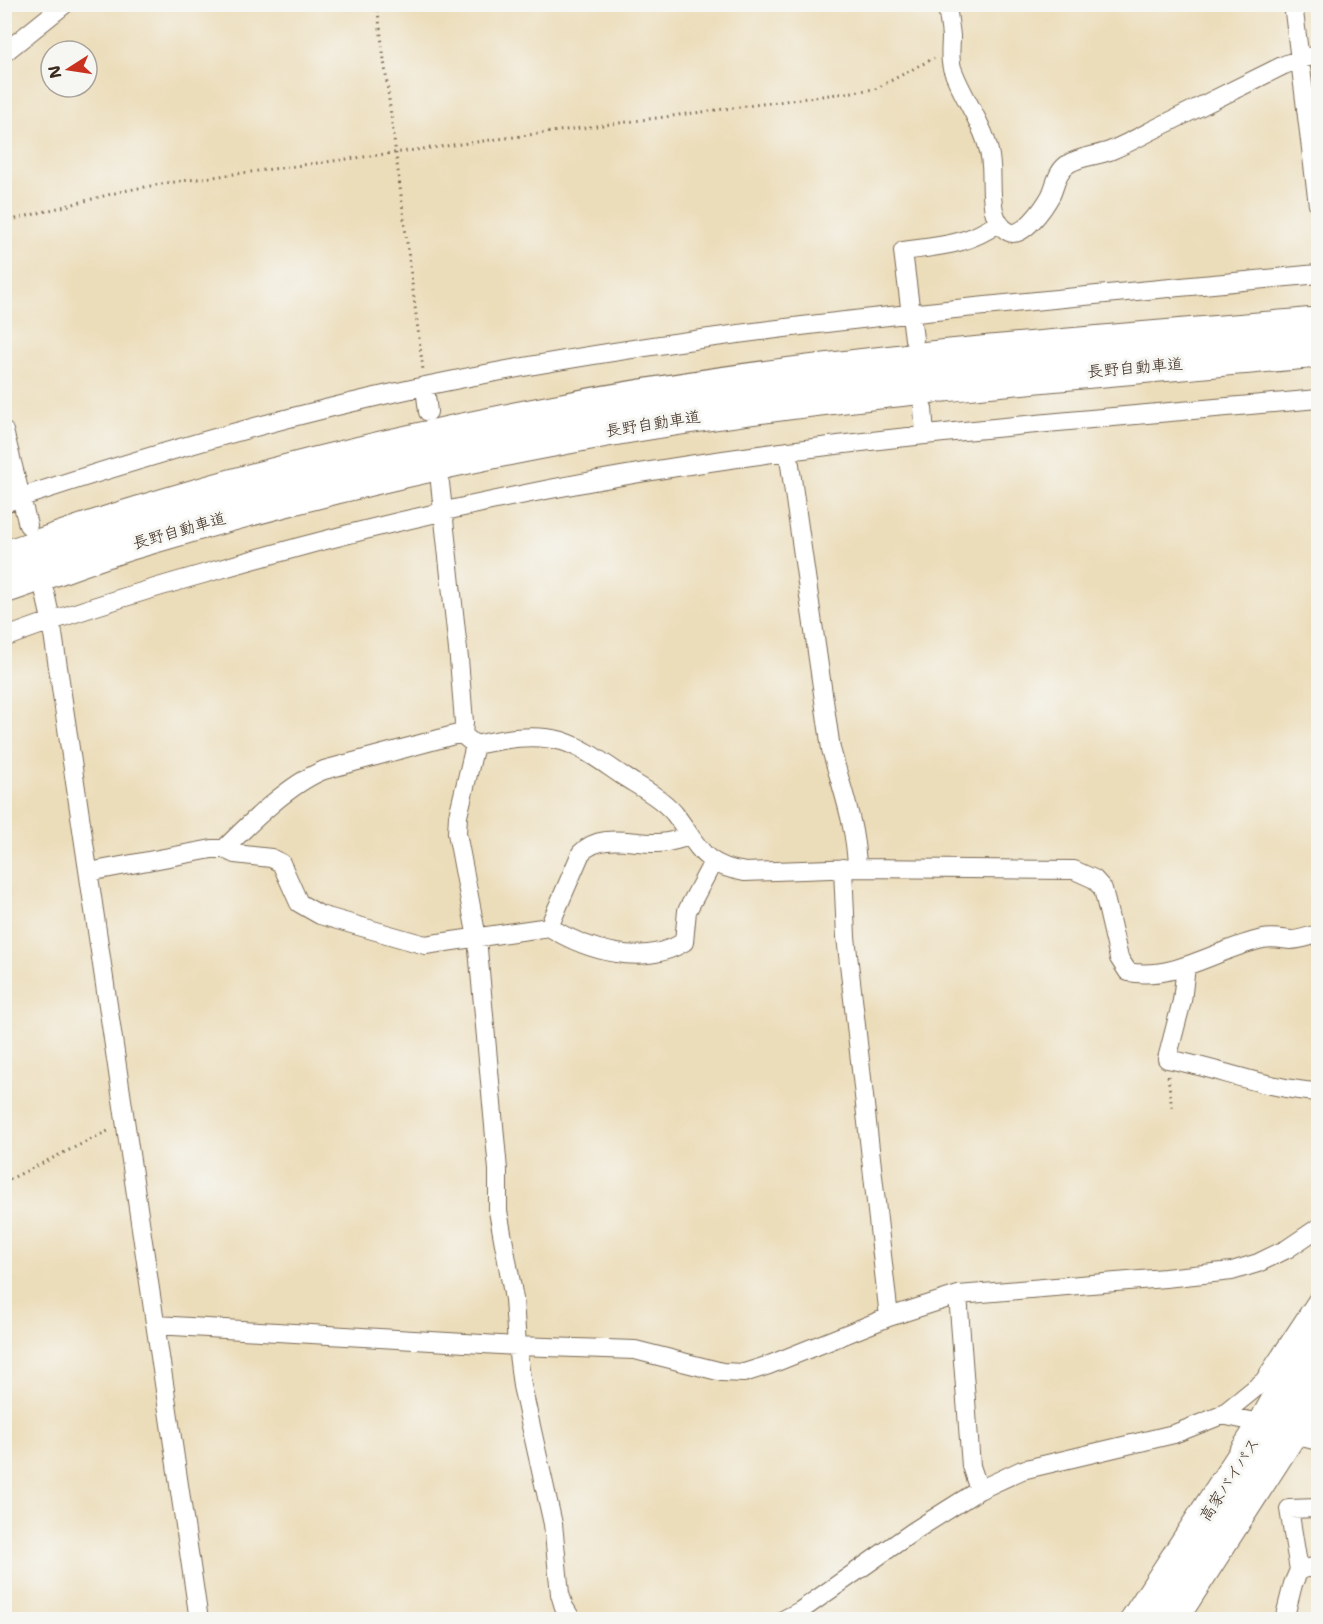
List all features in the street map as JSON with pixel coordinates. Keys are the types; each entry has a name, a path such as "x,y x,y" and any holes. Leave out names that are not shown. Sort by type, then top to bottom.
{"highway":[{"name":"長野自動車道","path":"4,558 130,515 280,472 424,438 559,411 689,389 838,369 1046,346 1318,324"},
{"name":"長野自動車道","path":"4,587 136,542 284,500 424,466 565,437 694,416 828,399 1047,375 1318,351"},
{"name":"高家バイパス","path":"1291,1433 1282,1394 1318,1337"},
{"name":"高家バイパス","path":"1170,1620 1318,1390"},
{"name":"高家バイパス","path":"1137,1620 1291,1433"}],"street":[{"path":"4,53 65,4"},
{"path":"946,4 951,36 952,67 981,129 987,148 998,223 1009,232 1021,232 1042,210 1059,174 1066,166 1075,161 1110,151 1300,58 1318,55"},
{"path":"1293,4 1318,205"},
{"path":"914,339 903,251 961,243 983,234 998,223"},
{"path":"13,500 218,437 336,406 425,387 667,345 910,313 1318,274"},
{"path":"425,387 428,412"},
{"path":"4,638 51,620 282,551 516,495 676,467 789,451 925,435 1318,399"},
{"path":"923,408 925,435"},
{"path":"4,431 13,500 28,525"},
{"path":"789,451 831,749 853,825 846,937 889,1317"},
{"path":"440,483 445,511 464,722 469,740 457,833 477,938 498,1170 498,1211 514,1299 517,1346 527,1417 553,1524 560,1594 564,1607 572,1620"},
{"path":"45,593 89,872 199,1620"},
{"path":"224,849 258,817 307,777 324,770 454,735 469,740 519,737 562,741 650,793 672,812 699,851 713,862 728,869 745,872 850,868 1074,870 1094,879 1103,889 1119,958 1128,972 1143,975 1186,966 1262,939 1278,937 1293,940 1318,934"},
{"path":"549,927 581,853 588,846 617,839 667,843 690,836"},
{"path":"89,872 212,849 224,849 235,854 271,858 281,864 299,903 320,915 425,945 549,927 585,946 628,955 648,955 672,949 684,942 687,911 713,862"},
{"path":"1186,966 1182,1001 1167,1059 1197,1064 1259,1083 1298,1091 1318,1092"},
{"path":"156,1325 517,1346 635,1350 722,1372 744,1373 889,1317 958,1295 1232,1271 1258,1263 1287,1249 1318,1228"},
{"path":"958,1295 971,1466 979,1490"},
{"path":"783,1620 800,1611 914,1531 979,1490 1022,1470 1174,1434 1222,1415 1264,1381 1318,1299"},
{"path":"1222,1415 1291,1433"},
{"path":"1284,1620 1299,1570 1289,1509 1318,1508"},
{"path":"1299,1570 1318,1566"}],"path":[{"path":"377,4 425,387"},
{"path":"4,222 123,191 167,183 875,89 938,56 950,54"},
{"path":"1167,1059 1172,1109"},
{"path":"4,1182 112,1130 127,1126"}]}
